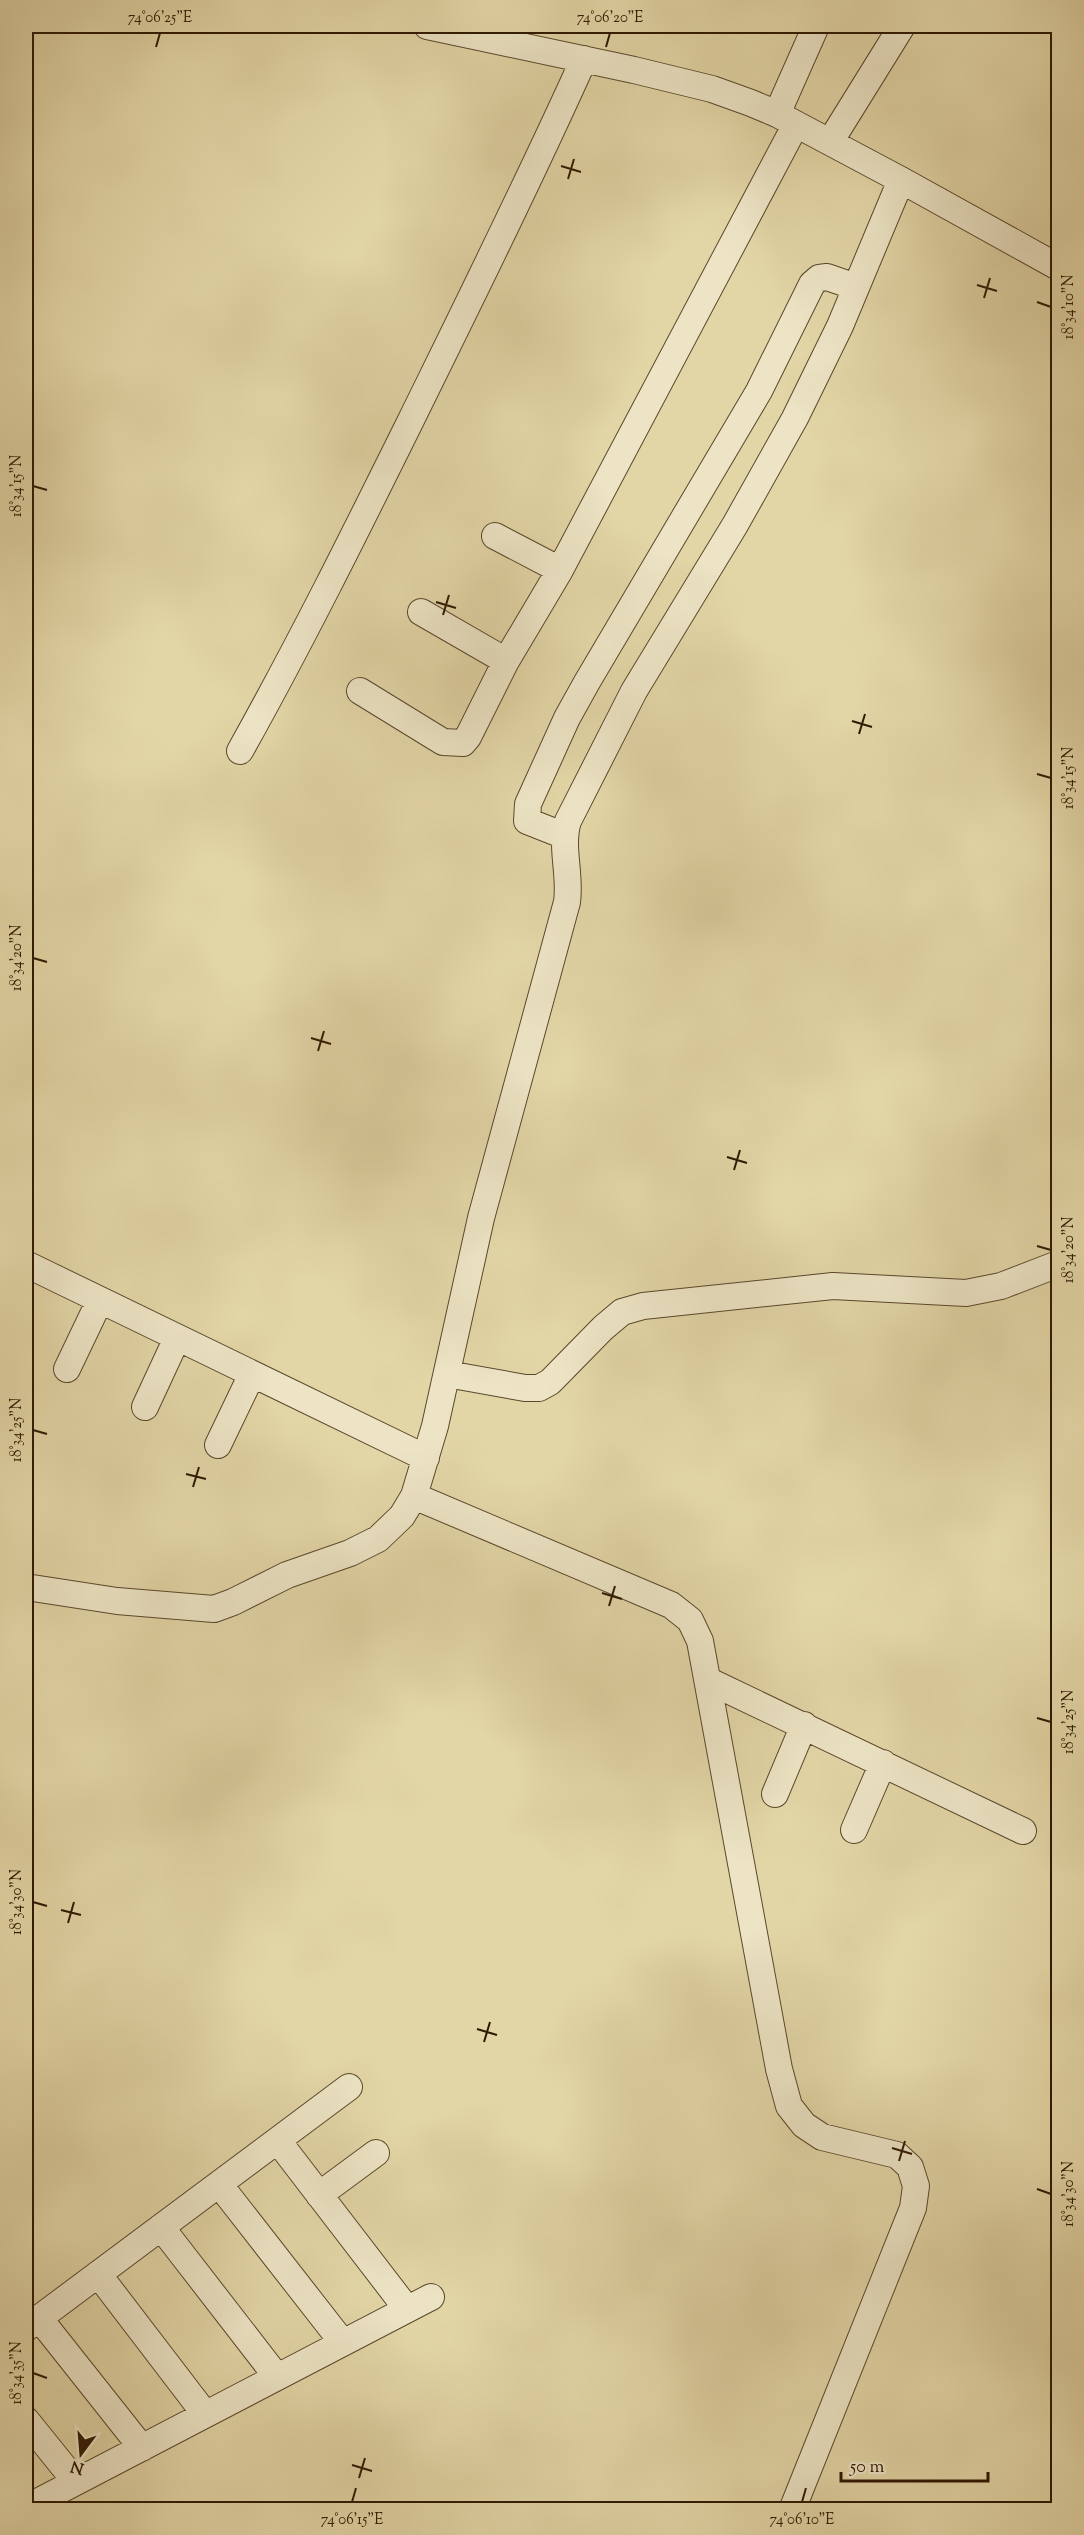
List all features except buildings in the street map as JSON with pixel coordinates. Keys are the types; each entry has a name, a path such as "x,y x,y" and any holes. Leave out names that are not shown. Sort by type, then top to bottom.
{"street":[{"path":"427,26 712,89 786,119 1059,267"},
{"path":"360,691 443,742 463,743 468,737 506,661 560,570 786,119 816,26"},
{"path":"830,142 902,26"},
{"path":"240,751 296,650 347,548 525,188 584,59"},
{"path":"26,1587 117,1600 214,1609 287,1575 350,1553 378,1539 402,1516 414,1496 426,1458 481,1218 567,902 569,889 565,836 572,809 634,691 735,525 795,418 823,363 901,180"},
{"path":"565,836 532,825 527,821 525,815 567,718 759,392 812,284 819,278 827,277 856,287"},
{"path":"495,536 560,570"},
{"path":"421,612 506,661"},
{"path":"26,1264 426,1458"},
{"path":"447,1374 539,1388 550,1382 622,1312 643,1306 833,1286 966,1293 1001,1286 1059,1264"},
{"path":"67,1369 100,1300"},
{"path":"145,1407 177,1338"},
{"path":"218,1445 252,1374"},
{"path":"414,1496 671,1605 690,1620 700,1641 709,1681 779,2069 789,2106 804,2125 822,2137 897,2155 910,2167 916,2186 913,2208 792,2510"},
{"path":"709,1681 1023,1831"},
{"path":"775,1794 804,1725"},
{"path":"854,1830 883,1763"},
{"path":"142,2448 32,2323 349,2087"},
{"path":"278,2140 407,2309"},
{"path":"319,2195 376,2153"},
{"path":"219,2184 343,2343"},
{"path":"161,2227 277,2377"},
{"path":"98,2274 206,2414"},
{"path":"26,2508 431,2297"},
{"path":"26,2420 76,2482"}]}
